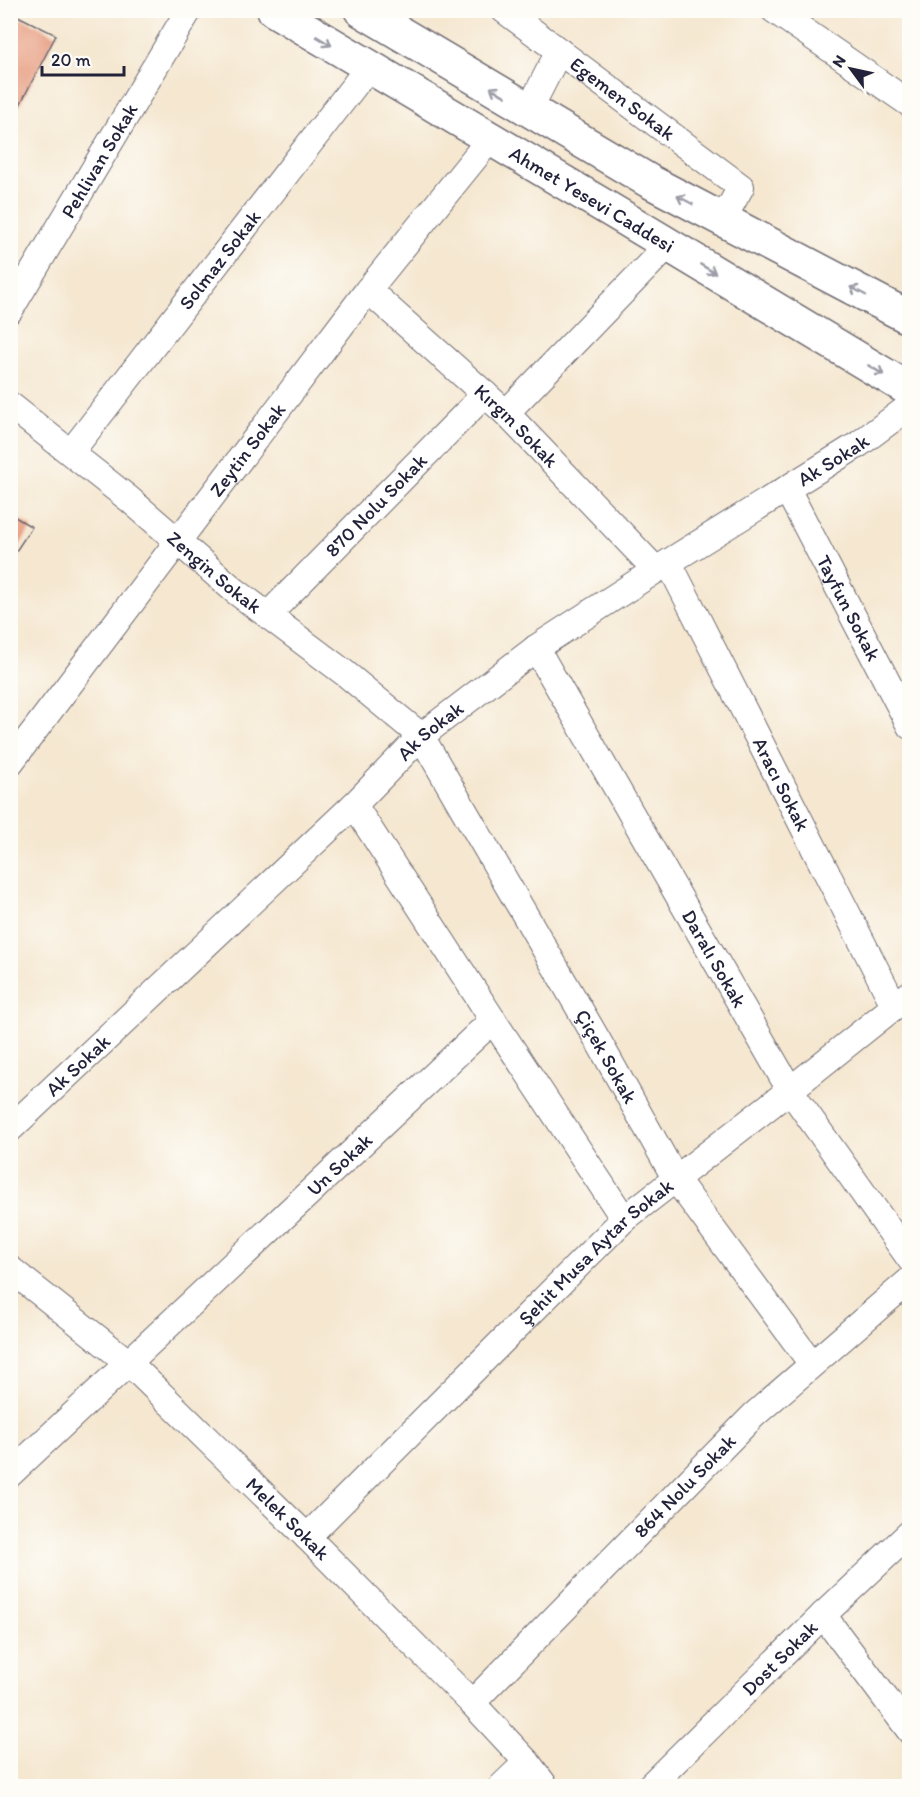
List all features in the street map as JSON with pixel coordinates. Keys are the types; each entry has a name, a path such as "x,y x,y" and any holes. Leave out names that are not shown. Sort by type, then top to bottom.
{"main road":[{"name":"Ahmet Yesevi Caddesi","path":"274,10 909,390"},
{"path":"361,10 649,181 909,318"}],"street":[{"name":"Pehlivan Sokak","path":"10,310 189,10"},
{"name":"Egemen Sokak","path":"504,10 741,187 723,219"},
{"path":"774,10 909,104"},
{"path":"529,110 559,51"},
{"name":"Solmaz Sokak","path":"71,452 368,68"},
{"name":"Zeytin Sokak","path":"10,763 368,290 490,139"},
{"path":"506,413 668,245"},
{"name":"Kırgın Sokak","path":"368,290 506,413 663,566"},
{"name":"870 Nolu Sokak","path":"268,615 485,394"},
{"name":"Zengin Sokak","path":"10,405 129,499 234,590 346,674 422,736"},
{"name":"Ak Sokak","path":"10,1129 354,805 422,736 536,648 859,444 909,406"},
{"name":"Tayfun Sokak","path":"787,489 909,726"},
{"name":"Aracı Sokak","path":"663,566 902,999"},
{"name":"Daralı Sokak","path":"536,648 790,1090 909,1258"},
{"name":"Çiçek Sokak","path":"422,736 675,1178 812,1364"},
{"path":"354,805 624,1219"},
{"name":"Şehit Musa Aytar Sokak","path":"307,1537 624,1219 790,1090 902,999"},
{"name":"Un Sokak","path":"10,1474 493,1020"},
{"name":"Melek Sokak","path":"10,1269 129,1363 472,1703 527,1762 545,1786"},
{"name":"864 Nolu Sokak","path":"472,1703 754,1415 909,1280"},
{"name":"Dost Sokak","path":"650,1786 909,1533"},
{"path":"823,1615 909,1731"},
{"path":"502,1786 527,1762"}],"building":[{"path":"10,12 56,35 10,124"},
{"path":"10,514 32,527 10,560"}]}
